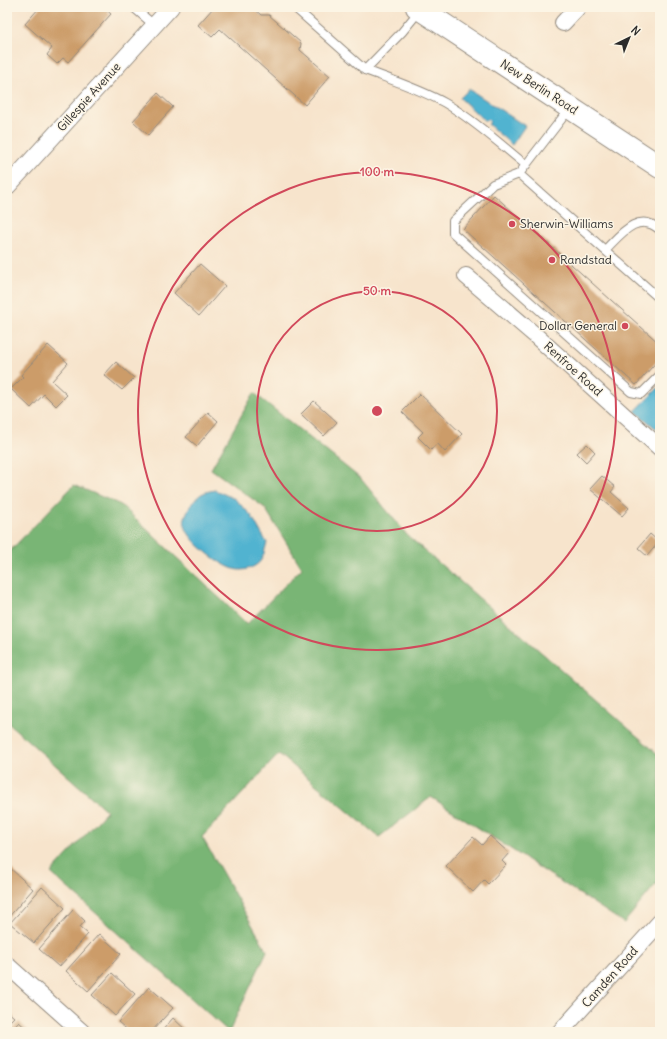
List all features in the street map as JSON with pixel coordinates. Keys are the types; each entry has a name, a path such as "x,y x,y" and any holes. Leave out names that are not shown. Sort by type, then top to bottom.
{"street":[{"name":"Gillespie Avenue","path":"7,187 171,7"},
{"path":"563,23 578,7"},
{"name":"New Berlin Road","path":"418,8 660,167"},
{"name":"Renfroe Road","path":"466,276 536,336 660,448"},
{"name":"Camden Road","path":"560,1032 660,922"},
{"path":"7,965 82,1032"}],"lane":[{"path":"133,7 154,25"},
{"path":"294,7 365,70 447,104 491,136 526,165"},
{"path":"365,70 402,32 418,8"},
{"path":"571,108 519,174 493,184 453,221 453,233 630,392 641,394 660,375"},
{"path":"519,174 660,299"},
{"path":"605,250 634,223 644,223 657,227 660,230"}],"green space":[{"path":"254,393 361,479 407,535 660,756 660,879 624,923 431,797 379,837 279,754 202,837 267,951 229,1032 51,873 107,811 7,722 7,554 74,485 121,505 247,624 302,568 265,508 211,469"}],"water":[{"path":"469,89 525,126 512,145 488,124 490,122 487,119 485,121 460,98"},
{"path":"660,386 660,432 635,411"},
{"path":"215,490 235,499 251,515 267,543 262,558 256,565 245,570 237,570 228,567 205,552 187,531 185,518 188,510 201,494"}],"building":[{"path":"40,7 89,7 92,10 95,7 103,7 111,14 68,62 63,58 57,64 47,55 52,48 25,24"},
{"path":"214,7 252,7 261,15 269,15 301,43 300,50 330,76 305,105 220,29 212,37 198,25"},
{"path":"158,93 173,107 148,135 133,121"},
{"path":"494,195 660,344 660,358 636,385 463,229"},
{"path":"200,264 225,286 199,316 174,293"},
{"path":"48,345 68,363 52,381 67,395 56,406 44,394 31,408 11,389 23,377 21,375"},
{"path":"116,362 134,378 122,390 104,375"},
{"path":"420,394 462,434 445,452 437,443 431,450 418,437 423,432 402,412"},
{"path":"314,401 337,422 324,436 301,414"},
{"path":"208,412 218,421 197,446 186,437"},
{"path":"587,444 595,452 586,462 577,453"},
{"path":"602,476 615,487 611,492 629,508 622,516 590,489"},
{"path":"650,534 659,542 647,556 638,548"},
{"path":"490,836 509,853 502,861 506,865 488,884 484,880 473,892 446,866 473,837 482,845"},
{"path":"10,868 33,889 7,919 7,871"},
{"path":"42,887 65,908 34,943 10,923"},
{"path":"73,910 85,921 80,927 88,934 59,967 39,949"},
{"path":"99,934 121,954 88,991 66,971"},
{"path":"112,973 135,994 115,1016 92,995"},
{"path":"149,987 173,1008 151,1032 130,1032 118,1022"},
{"path":"7,1011 14,1017 7,1024"},
{"path":"173,1018 188,1032 161,1032"},
{"path":"19,1022 30,1032 10,1032"}],"place":[{"name":"Sherwin-Williams","path":"512,224"},
{"name":"Randstad","path":"552,260"},
{"name":"Dollar General","path":"625,326"}]}
